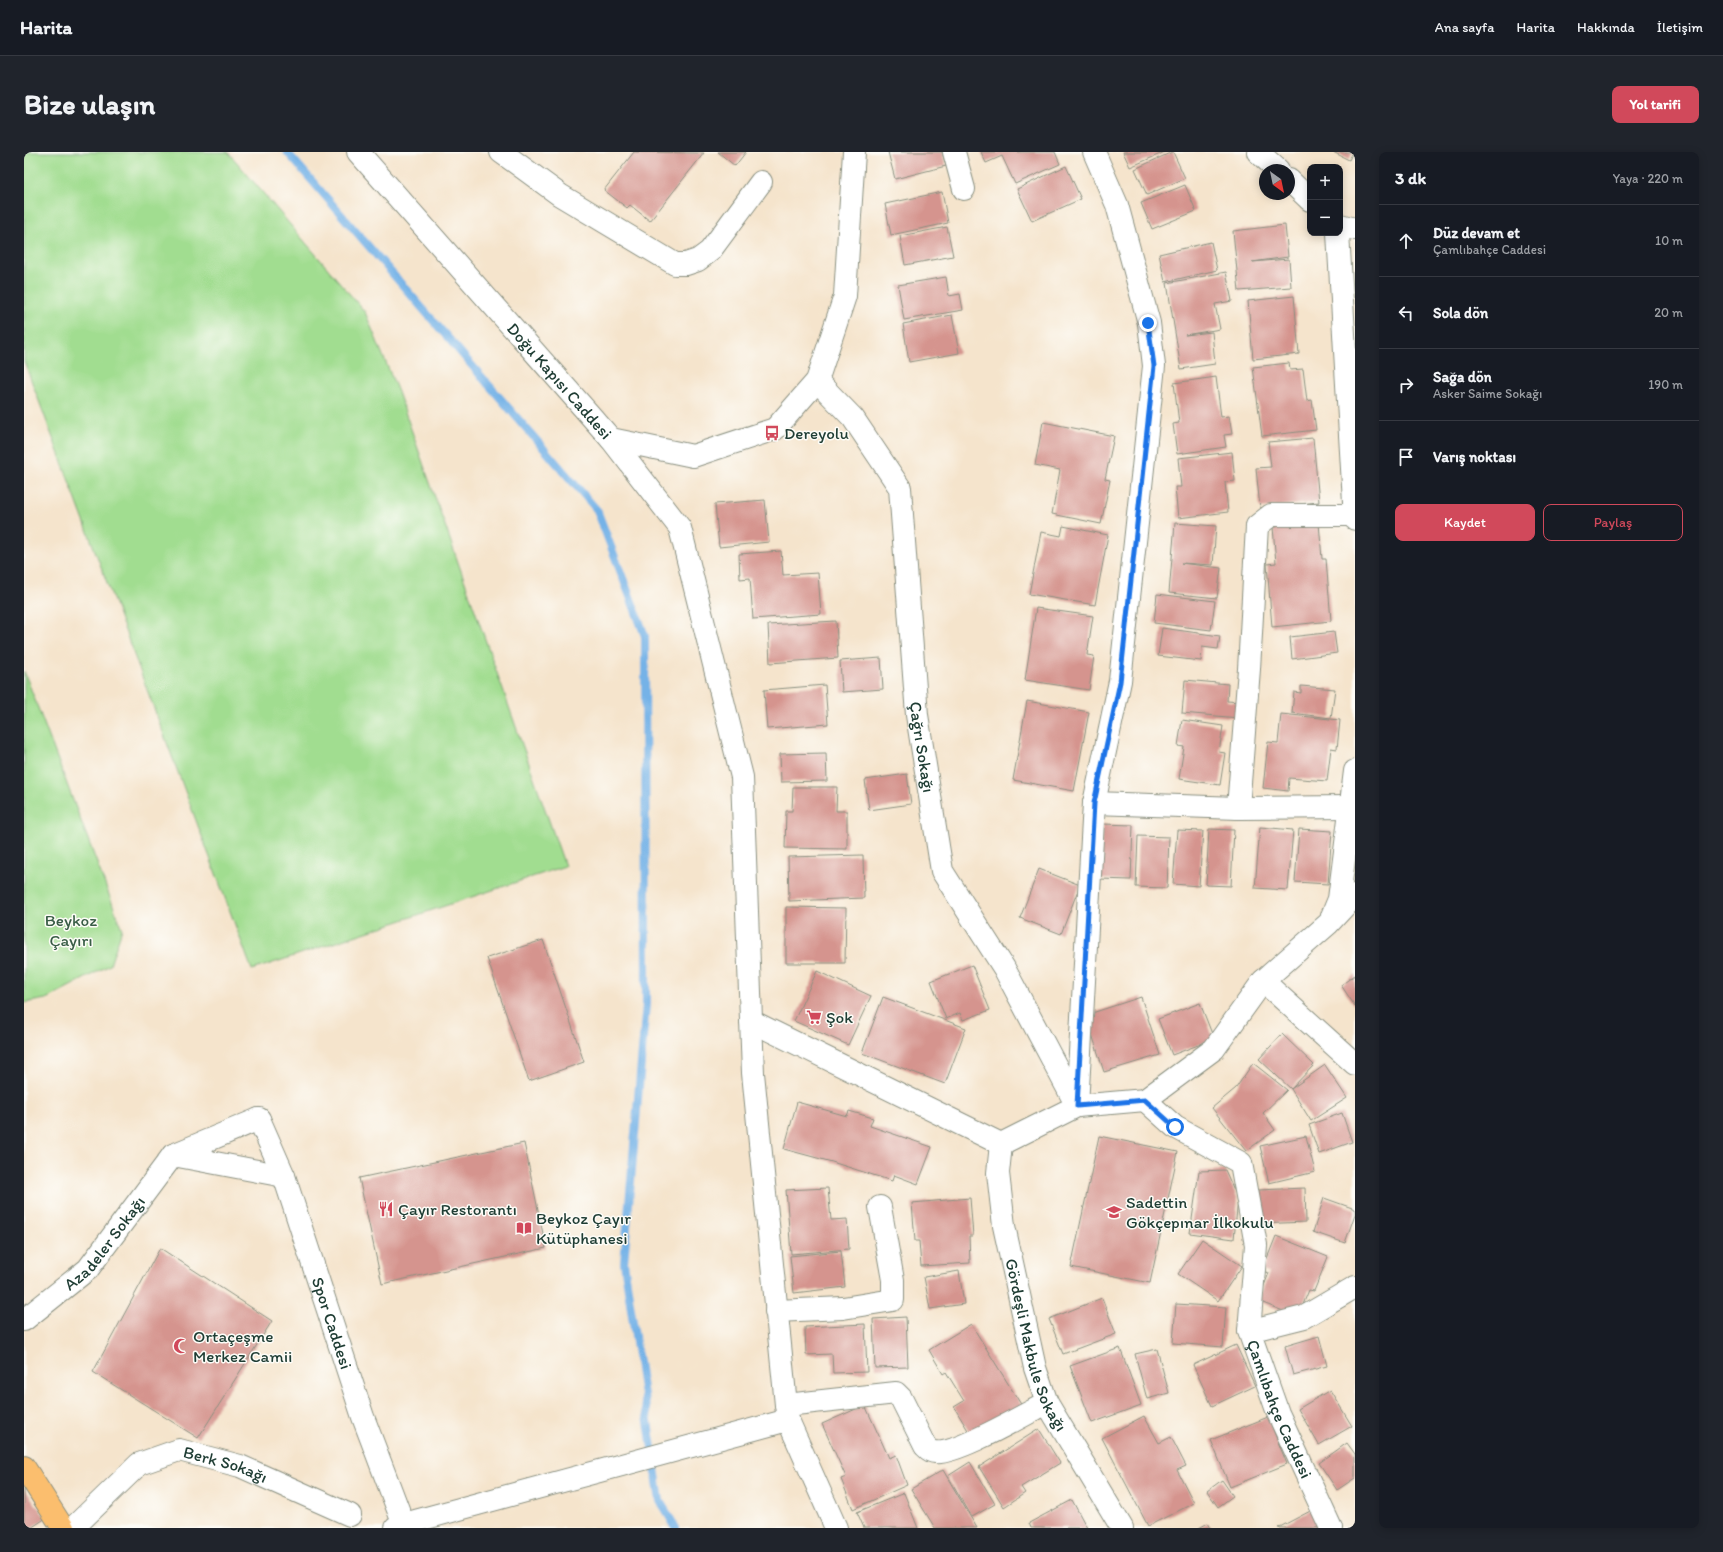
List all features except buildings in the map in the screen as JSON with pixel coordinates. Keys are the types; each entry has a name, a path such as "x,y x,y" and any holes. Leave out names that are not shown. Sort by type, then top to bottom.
{"main road":[{"path":"24,1467 63,1528"}],"street":[{"name":"Doğu Kapısı Caddesi","path":"358,152 611,439 693,456 775,429 817,381 845,296 854,152"},
{"path":"501,152 560,195 675,264 686,264 698,260 710,251 761,182"},
{"path":"954,152 964,189"},
{"path":"1077,1106 1094,803 1120,682 1154,366 1148,323 1117,205 1094,152"},
{"path":"1258,152 1271,164"},
{"path":"1295,186 1307,197"},
{"path":"1343,226 1355,229"},
{"path":"1338,236 1355,519"},
{"name":"Çağrı Sokağı","path":"817,381 853,418 900,488 917,715 942,871 1004,968 1077,1106"},
{"path":"611,439 680,528 742,777 753,1073 787,1413 836,1528"},
{"path":"1238,808 1249,669 1257,526 1271,515 1355,515"},
{"path":"1328,924 1339,899 1355,771"},
{"path":"1094,803 1238,808 1351,807"},
{"path":"751,1021 1001,1144 1077,1106 1145,1100 1214,1049 1263,981 1328,924 1355,895"},
{"path":"1263,981 1355,1064"},
{"name":"Çamlıbahçe Caddesi","path":"1145,1100 1175,1127 1241,1163 1256,1245 1249,1331 1278,1413 1330,1528"},
{"name":"Spor Caddesi","path":"173,1155 259,1119 284,1176 363,1417 402,1526"},
{"name":"Gördeşli Makbule Sokağı","path":"1001,1144 998,1173 1004,1226 1035,1368 1047,1403 1122,1528"},
{"path":"173,1155 284,1176"},
{"name":"Azadeler Sokağı","path":"24,1320 88,1269 173,1155"},
{"path":"776,1311 843,1308 894,1300 893,1280 880,1207"},
{"path":"1249,1331 1304,1317 1355,1287"},
{"path":"402,1526 692,1446 787,1413 896,1393 901,1398 925,1446 935,1453 968,1444 1047,1403"},
{"name":"Berk Sokağı","path":"73,1528 139,1464 179,1450 240,1466 350,1515"}],"green space":[{"path":"24,152 228,152 365,312 398,392 565,866 252,970 24,361"},
{"name":"Beykoz Çayırı","path":"24,671 122,929 110,965 46,999 24,1003"}],"waterway":[{"path":"287,152 597,510 645,636 646,1004 624,1263 660,1501 676,1528"}],"place":[{"name":"Dereyolu","path":"772,433"},
{"name":"Şok","path":"814,1017"},
{"name":"Çayır Restorantı","path":"386,1209"},
{"name":"Sadettin Gökçepınar İlkokulu","path":"1114,1212"},
{"name":"Beykoz Çayır Kütüphanesi","path":"524,1228"},
{"name":"Ortaçeşme Merkez Camii","path":"181,1346"}],"route":[{"path":"1148,323 1154,366 1120,682 1094,803 1077,1106 1145,1100 1175,1127"}]}
